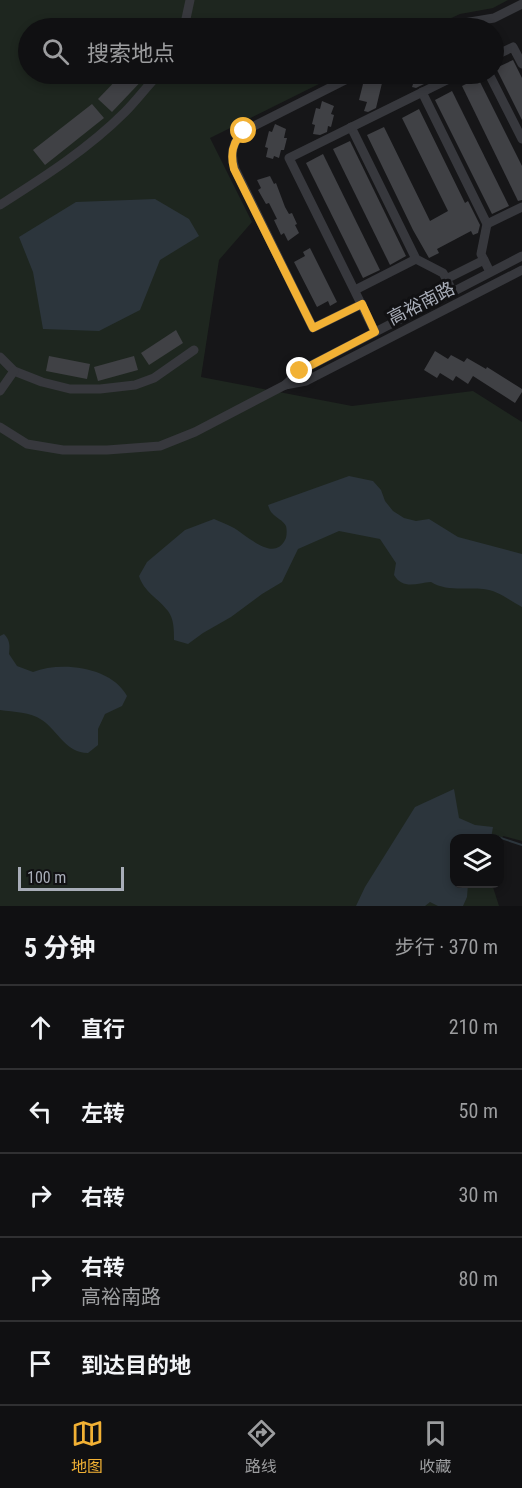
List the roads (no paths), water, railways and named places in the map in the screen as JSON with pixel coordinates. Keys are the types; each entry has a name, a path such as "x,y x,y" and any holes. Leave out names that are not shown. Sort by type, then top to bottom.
{"street":[{"path":"186,18 190,0"},
{"path":"494,18 522,4"},
{"path":"504,51 513,47 522,64"},
{"path":"0,205 59,168 127,111 150,84"},
{"path":"337,84 244,131 238,137 232,153 234,169 313,328 362,304"},
{"path":"375,332 289,158 438,84"},
{"path":"494,84 522,140"},
{"path":"422,92 487,224 482,254 490,272"},
{"path":"351,127 416,260 443,273 453,292"},
{"path":"487,224 522,207"},
{"name":"高裕南路","path":"285,385 300,371 522,256"},
{"path":"354,290 416,260"},
{"path":"446,279 484,260"},
{"name":"高裕南路","path":"285,385 306,381 522,270"},
{"path":"7,364 42,382 70,389 100,389 135,385 154,378 194,350"},
{"path":"0,373 7,364"},
{"path":"0,391 7,364"},
{"path":"0,427 27,444 63,450 107,450 160,446 195,432 285,385"}],"waterway":[{"path":"504,839 522,845"}]}
